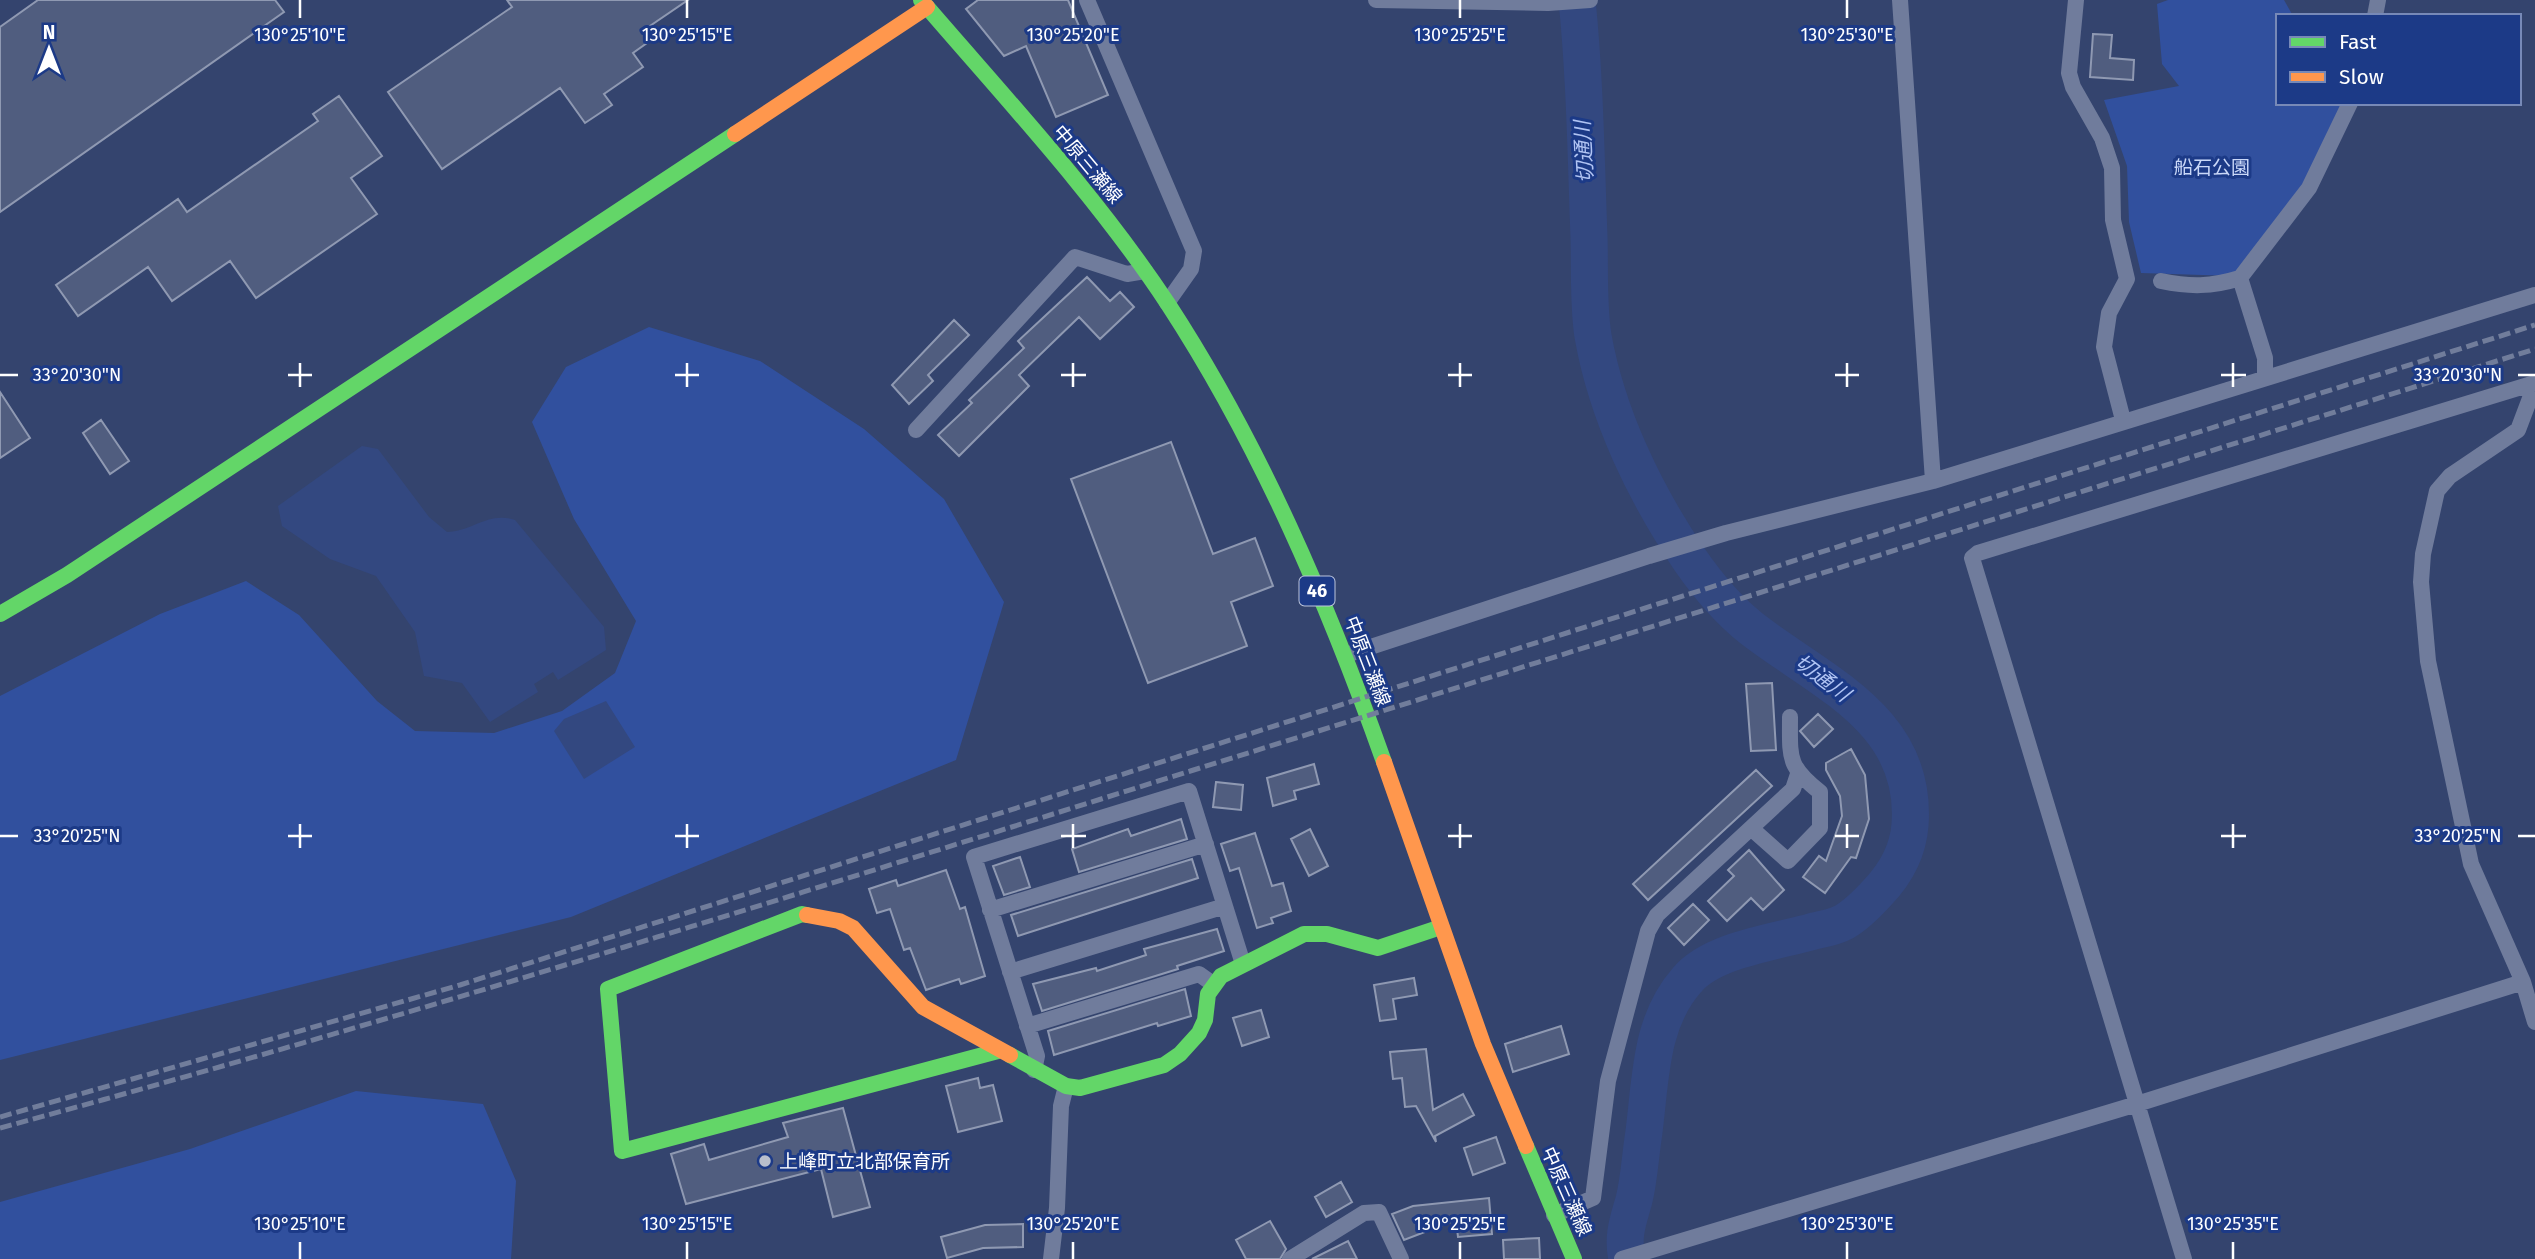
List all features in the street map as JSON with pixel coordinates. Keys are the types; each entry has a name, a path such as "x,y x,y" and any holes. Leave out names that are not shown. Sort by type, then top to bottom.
{"street":[{"path":"1094,0 1087,0 1194,251 1191,269 1167,303"},
{"path":"1376,0 1590,0"},
{"path":"1900,0 1933,481"},
{"path":"2076,0 2069,73 2073,87 2102,138 2112,168 2113,220 2127,279 2109,313 2104,347 2123,420"},
{"path":"0,614 68,575 924,4"},
{"name":"中原三瀬線","path":"924,4 1095,201 1167,303 1213,377 1285,519 1346,655 1483,1044 1574,1259"},
{"path":"2161,281 2204,287 2240,278 2309,188 2349,105"},
{"path":"916,430 1075,257 1127,274 1145,271"},
{"path":"2240,278 2265,358 2265,377"},
{"path":"1346,655 1649,556 1726,533 1933,481 2123,420 2535,295"},
{"path":"2535,384 2518,430 2450,476 2437,491 2423,554 2421,582 2428,661 2471,864 2523,982 2535,1022"},
{"path":"2184,1259 1977,582 1972,558 1978,553 2535,384"},
{"path":"1752,829 1788,861 1820,828 1820,792 1798,774 1790,753 1790,717"},
{"path":"1554,1214 1593,1198 1608,1080 1648,931 1657,915 1793,789 1798,774"},
{"path":"1034,1070 1037,1056 974,857 1189,791 1243,964"},
{"path":"990,910 1206,844"},
{"path":"1010,972 1225,906"},
{"path":"999,1051 622,1151 608,989 802,914 839,921 853,928 923,1007 1034,1070 1066,1086 1080,1088 1164,1065 1180,1054 1199,1033 1205,1020 1208,994 1213,984 1243,964 1315,932 1378,948 1441,927"},
{"path":"1027,1026 1199,974 1213,984"},
{"path":"1622,1259 2137,1104 2523,982"},
{"path":"1051,1259 1057,1208 1061,1106 1066,1086"},
{"path":"1290,1259 1364,1213 1379,1212 1401,1259"},
{"path":"1664,1246 1676,1259"}],"green space":[{"name":"船石公園","path":"2168,0 2284,0 2292,14 2276,14 2276,105 2341,105 2301,194 2233,276 2141,273 2129,222 2127,166 2104,100 2179,86 2162,64 2157,4"},
{"path":"649,327 760,361 864,429 944,499 1004,602 956,760 571,917 0,1060 0,696 160,614 246,581 299,615 377,701 415,731 494,733 562,711 615,673 636,621 574,519 532,422 566,367"},
{"path":"356,1091 483,1104 516,1181 511,1259 0,1259 0,1202 190,1149"}],"shaded area":[{"path":"362,446 378,449 429,517 447,532 497,518 515,520 604,627 606,650 558,680 553,672 534,684 538,692 490,722 462,683 424,676 415,632 376,576 330,559 282,526 278,506"},
{"path":"606,701 635,747 584,779 554,731 564,719"}],"building":[{"path":"38,0 275,0 284,12 0,212 0,27"},
{"path":"507,0 688,0 647,28 654,38 633,53 643,67 604,94 612,105 585,123 560,88 442,169 388,92 512,7"},
{"path":"978,0 1068,0 1108,95 1056,117 1026,46 1004,56 966,9"},
{"path":"2093,34 2112,35 2110,58 2134,60 2133,80 2090,77"},
{"path":"339,96 382,156 351,178 377,214 256,298 230,261 172,301 148,267 78,316 56,285 178,199 187,212 318,121 313,114"},
{"path":"1087,277 1110,301 1120,292 1134,307 1100,339 1079,317 1019,375 1029,386 959,456 938,435 972,403 969,400 1024,348 1018,341"},
{"path":"954,320 969,335 928,375 933,381 909,404 892,385"},
{"path":"0,392 30,438 0,458"},
{"path":"101,420 129,461 110,474 83,433"},
{"path":"1171,442 1213,554 1255,538 1273,586 1231,602 1247,646 1148,683 1071,479"},
{"path":"1772,683 1776,750 1751,751 1746,684"},
{"path":"1818,714 1833,729 1814,747 1800,731"},
{"path":"1851,749 1865,775 1869,819 1856,858 1851,857 1825,893 1803,877 1819,856 1826,861 1842,816 1840,796 1826,770 1826,763"},
{"path":"1314,764 1319,784 1294,791 1296,799 1273,806 1267,778"},
{"path":"1756,770 1772,786 1648,900 1633,884"},
{"path":"1216,782 1243,785 1241,810 1213,807"},
{"path":"1181,819 1187,839 1079,872 1072,849 1128,829 1131,836"},
{"path":"1310,829 1328,866 1309,876 1291,839"},
{"path":"1255,833 1272,886 1283,883 1291,911 1271,918 1273,923 1257,928 1239,868 1230,871 1221,844"},
{"path":"1749,850 1784,890 1763,910 1751,898 1727,921 1708,901 1734,876 1728,870"},
{"path":"1020,857 1030,887 1004,895 993,866"},
{"path":"1192,859 1198,878 1018,936 1011,915"},
{"path":"946,870 960,909 965,907 985,976 961,984 959,979 926,990 910,948 904,950 890,909 877,913 869,889 896,880 898,886"},
{"path":"1693,904 1709,920 1684,945 1668,928"},
{"path":"1217,929 1224,951 1177,966 1178,969 1042,1011 1033,984 1096,968 1097,971 1146,955 1144,949"},
{"path":"1414,978 1417,995 1393,999 1396,1019 1380,1021 1374,985"},
{"path":"1185,989 1191,1016 1158,1026 1157,1023 1054,1055 1048,1031"},
{"path":"1261,1010 1269,1037 1242,1046 1233,1018"},
{"path":"1561,1026 1569,1054 1513,1072 1505,1044"},
{"path":"1426,1049 1433,1110 1463,1094 1474,1115 1435,1136 1436,1142 1416,1106 1405,1107 1402,1078 1393,1079 1390,1052"},
{"path":"978,1078 980,1088 993,1085 1002,1121 958,1132 946,1086"},
{"path":"843,1108 870,1207 833,1217 821,1169 686,1204 671,1154 704,1144 709,1160 788,1137 783,1123"},
{"path":"1496,1137 1505,1163 1473,1175 1464,1148"},
{"path":"1341,1182 1352,1202 1326,1217 1315,1197"},
{"path":"1489,1198 1492,1234 1458,1237 1456,1220 1404,1240 1392,1214 1413,1206"},
{"path":"1270,1221 1286,1249 1280,1259 1246,1259 1236,1240"},
{"path":"1023,1224 1023,1247 983,1248 947,1258 941,1237 985,1225"},
{"path":"1539,1238 1540,1259 1504,1259 1503,1240"},
{"path":"1348,1241 1357,1259 1312,1259"}],"waterway":[{"name":"切通川","path":"1577,0 1585,119 1591,324 1599,366 1618,424 1643,481 1673,535 1718,596 1751,628 1834,686 1881,730 1898,757 1908,788 1910,825 1907,844 1896,869 1878,892 1853,916 1833,927 1746,948 1713,961 1698,969 1674,997 1658,1035 1653,1055 1637,1185 1625,1236 1627,1259"}],"railway":[{"path":"0,1117 460,985 2535,325"},
{"path":"0,1128 452,999 751,908 2535,349"}],"traffic: fast":[{"path":"921,0 1111,224 1168,304 1201,358 1233,413 1290,527 1340,644 1384,762"},
{"path":"0,614 67,575 735,134"},
{"path":"807,915 802,914 608,989 622,1151 998,1051"},
{"path":"1010,1055 1066,1086 1080,1088 1164,1065 1180,1054 1199,1033 1205,1020 1208,994 1221,976 1304,934 1327,934 1378,948 1441,927"},
{"path":"1526,1146 1574,1259"}],"traffic: slow":[{"path":"735,134 927,7"},
{"path":"1384,762 1483,1044 1526,1146"},
{"path":"807,915 839,921 853,928 923,1007 1010,1055"}],"place":[{"name":"上峰町立北部保育所","path":"765,1161"}]}
